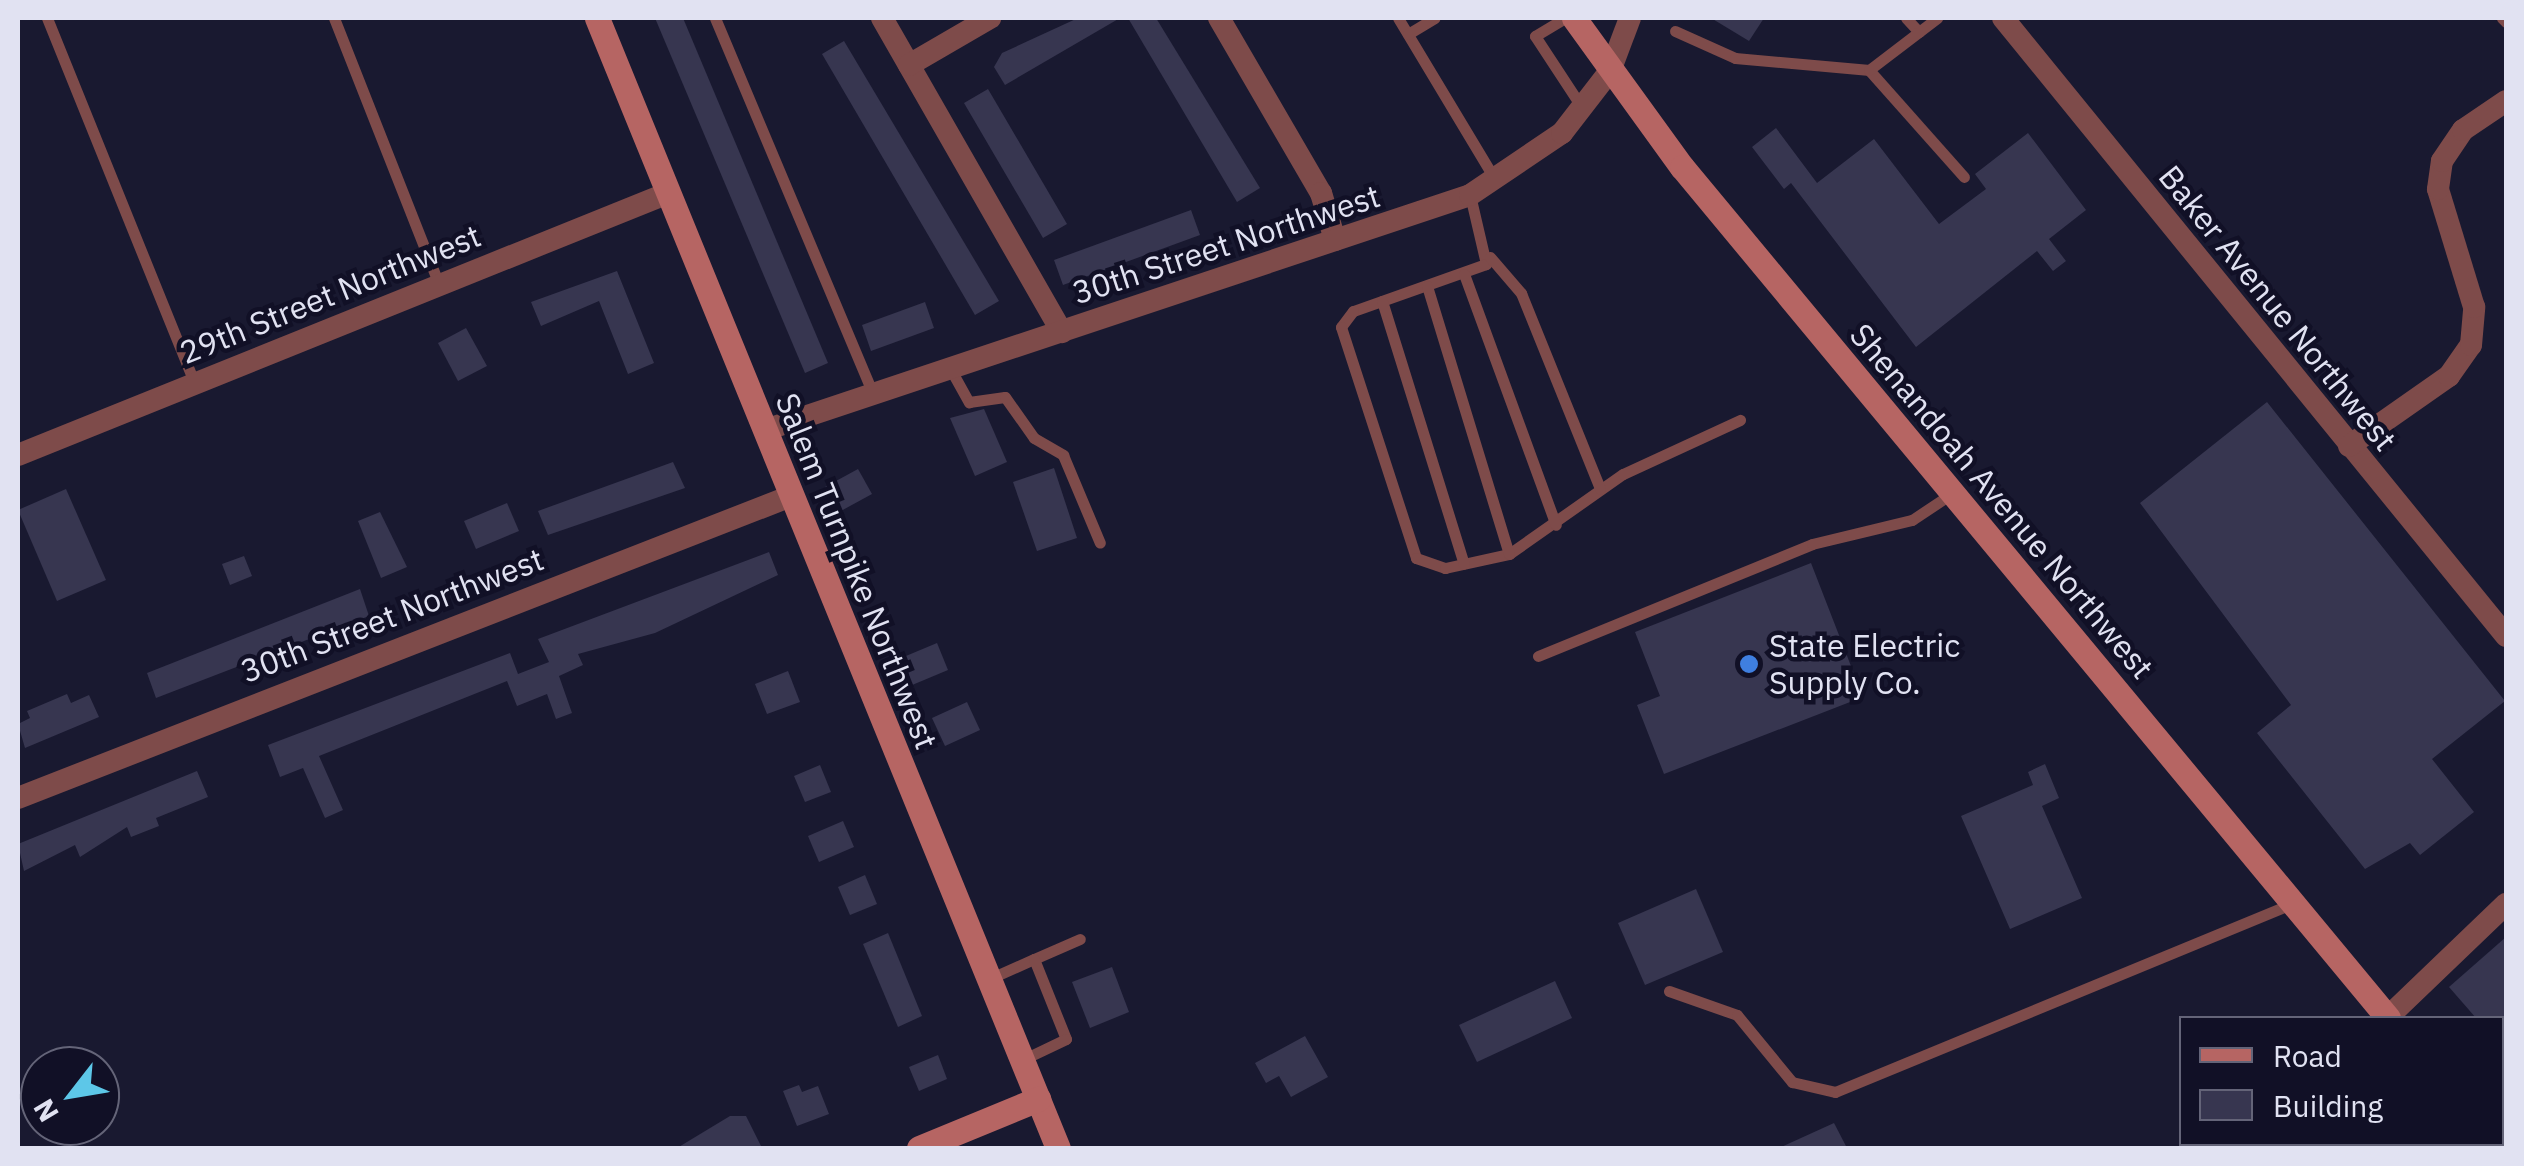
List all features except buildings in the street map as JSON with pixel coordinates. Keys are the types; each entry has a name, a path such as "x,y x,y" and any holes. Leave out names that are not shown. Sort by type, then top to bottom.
{"street":[{"name":"Salem Turnpike Northwest","path":"597,18 1058,1148"},
{"path":"882,18 1062,332"},
{"path":"909,66 990,18"},
{"path":"1219,18 1321,194 1335,240"},
{"name":"Shenandoah Avenue Northwest","path":"1574,18 1610,71 2385,1016"},
{"name":"30th Street Northwest","path":"765,430 1470,195 1538,156 1610,71 1630,18"},
{"name":"Baker Avenue Northwest","path":"2003,18 2506,636"},
{"path":"2349,446 2449,376 2471,345 2474,307 2438,189 2442,161 2464,130 2506,102"},
{"name":"29th Street Northwest","path":"18,455 668,193"},
{"name":"30th Street Northwest","path":"18,798 791,496"},
{"path":"2389,1016 2506,904"},
{"path":"919,1148 1038,1099"}],"lane":[{"path":"47,18 195,385"},
{"path":"334,18 439,284"},
{"path":"715,18 874,396"},
{"path":"1398,18 1496,182"},
{"path":"1408,34 1434,18"},
{"path":"1565,18 1535,36 1581,106"},
{"path":"1906,18 1918,32"},
{"path":"1914,18 1918,32"},
{"path":"1676,31 1734,58 1869,70 1937,18"},
{"path":"1869,70 1964,177"},
{"path":"1470,195 1490,256 1522,293 1600,489"},
{"path":"1490,256 1464,274 1345,319 1340,338 1406,546 1428,566 1464,564 1509,554 1556,525 1600,489 1740,420"},
{"path":"1464,274 1556,525"},
{"path":"1427,286 1509,554"},
{"path":"1382,302 1464,564"},
{"path":"951,370 970,402 1005,397 1034,438 1063,454 1100,543"},
{"path":"1538,656 1812,544 1912,520 1954,492"},
{"path":"1669,991 1736,1015 1792,1082 1835,1092 2293,903"},
{"path":"989,979 1080,939"},
{"path":"1022,1060 1066,1040 1034,959"}],"place":[{"name":"State Electric Supply Co.","path":"1749,664"}]}
